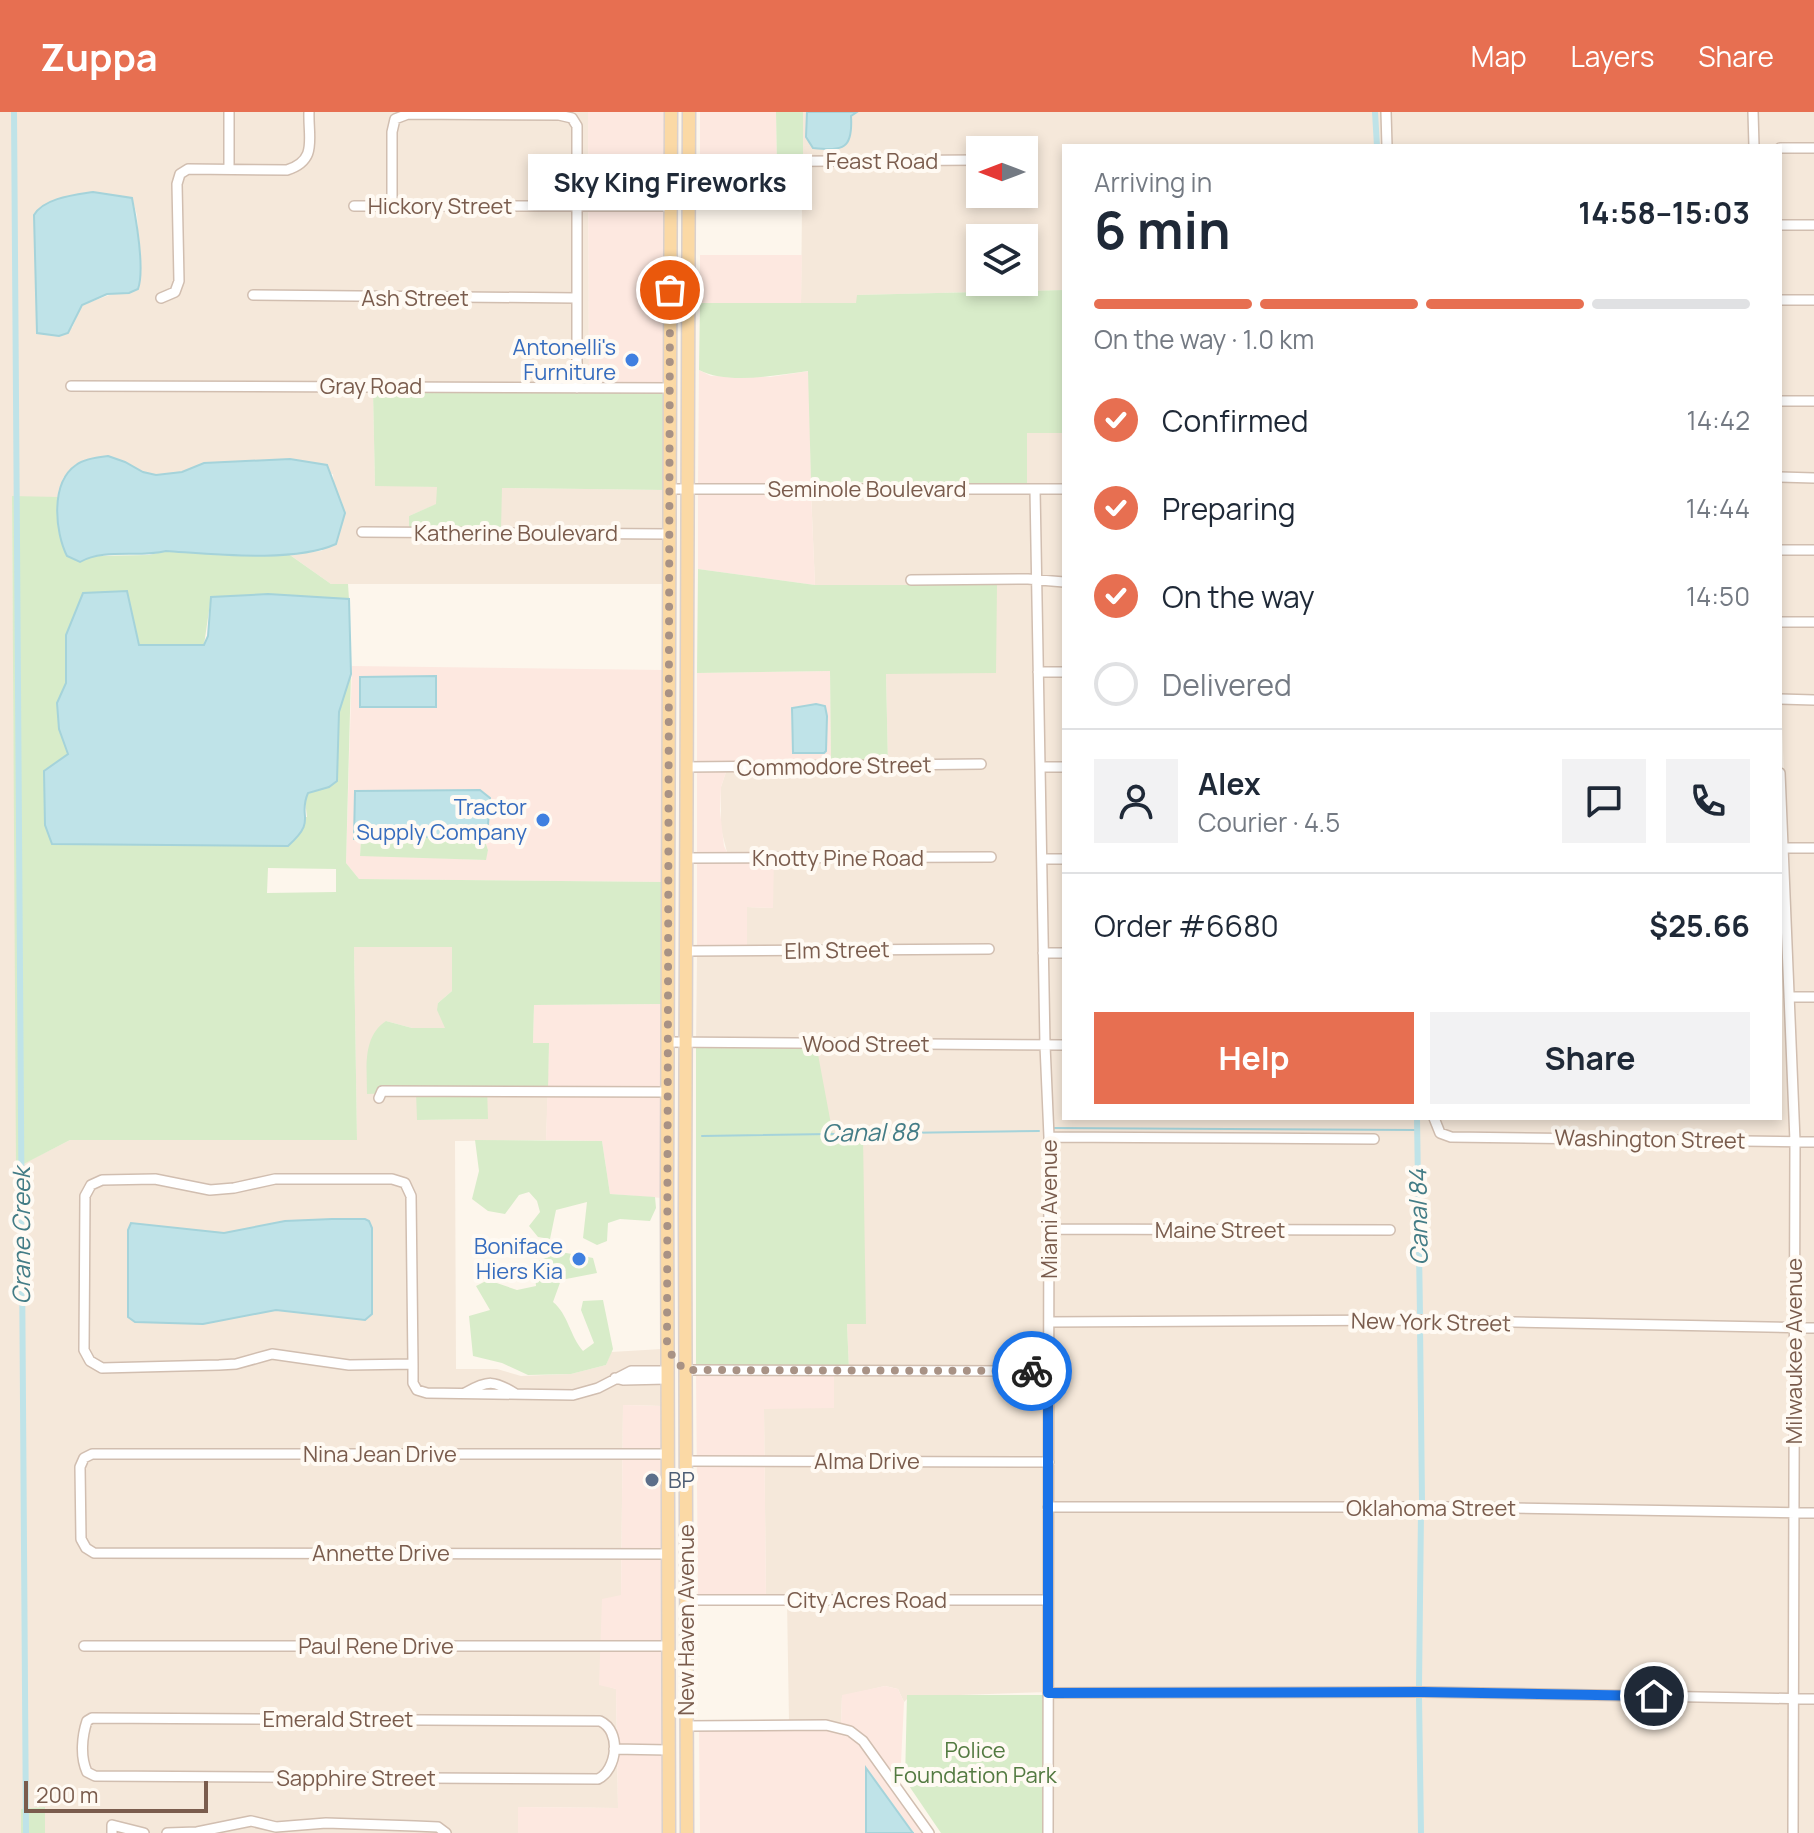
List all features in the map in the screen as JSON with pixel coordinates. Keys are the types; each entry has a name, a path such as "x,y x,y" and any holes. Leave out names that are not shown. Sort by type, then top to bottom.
{"main road":[{"name":"New Haven Avenue","path":"669,1833 667,1042 671,112"},
{"name":"New Haven Avenue","path":"687,1833 685,951 689,112"},
{"path":"670,180 677,196 688,204"},
{"path":"670,206 681,215 689,236"},
{"path":"670,388 680,397 688,413"},
{"path":"669,669 679,679 686,735"},
{"path":"669,721 675,756 686,767"},
{"path":"668,828 674,846 686,858"},
{"path":"668,926 673,940 685,951"},
{"path":"667,1164 674,1179 685,1187"},
{"path":"667,1188 677,1196 685,1212"},
{"path":"667,1343 673,1358 685,1370"},
{"path":"667,1375 678,1376 685,1395"},
{"path":"667,1454 686,1461"},
{"path":"668,1574 674,1587 686,1600"},
{"path":"668,1646 676,1650 686,1668"},
{"path":"668,1704 686,1726"},
{"path":"668,1750 675,1751 680,1757 687,1777"}],"street":[{"path":"229,112 229,169"},
{"path":"161,298 175,292 179,281 177,184 180,174 188,169 287,170 302,165 308,157 309,112"},
{"path":"1386,112 1387,144"},
{"path":"1753,112 1754,144"},
{"path":"392,206 392,132 395,119 408,114 559,115 572,118 577,126 577,388"},
{"path":"1782,148 1814,148"},
{"name":"Feast Road","path":"689,162 966,160"},
{"name":"Hickory Street","path":"354,206 670,206"},
{"path":"1782,225 1814,225"},
{"name":"Ash Street","path":"253,295 576,298"},
{"path":"1782,300 1814,300"},
{"name":"Gray Road","path":"71,386 670,388"},
{"path":"1782,401 1814,401"},
{"path":"1782,477 1814,478"},
{"name":"Seminole Boulevard","path":"669,489 1062,489"},
{"name":"Miami Avenue","path":"1035,489 1050,1229 1048,1833"},
{"name":"Katherine Boulevard","path":"362,532 669,534"},
{"path":"1782,550 1814,550"},
{"path":"911,580 1062,582"},
{"path":"1782,622 1814,622"},
{"path":"1038,672 1062,672"},
{"path":"1782,699 1814,700"},
{"name":"Commodore Street","path":"686,767 981,764"},
{"path":"1040,767 1062,767"},
{"name":"Milwaukee Avenue","path":"1782,823 1795,1141 1793,1833"},
{"path":"1783,848 1814,848"},
{"name":"Knotty Pine Road","path":"686,858 991,857"},
{"path":"1042,859 1062,859"},
{"name":"Elm Street","path":"685,951 989,949"},
{"path":"1043,953 1062,953"},
{"path":"1789,997 1814,997"},
{"name":"Wood Street","path":"667,1042 1062,1045"},
{"path":"1782,1066 1792,1066"},
{"path":"379,1098 382,1091 667,1092"},
{"name":"Washington Street","path":"1435,1120 1440,1133 1451,1137 1814,1142"},
{"path":"1049,1137 1374,1139"},
{"path":"413,1364 349,1365 272,1354 236,1364 102,1368 90,1361 84,1350 85,1196 91,1185 102,1180 155,1179 210,1190 275,1179 392,1179 405,1183 411,1196 413,1364 413,1383 417,1390 427,1393 573,1395 598,1388 631,1371 667,1375"},
{"name":"Maine Street","path":"1050,1229 1390,1230"},
{"name":"New York Street","path":"1049,1322 1416,1320 1814,1328"},
{"path":"685,1370 1048,1371"},
{"path":"465,1393 483,1383 491,1383 500,1384 516,1394"},
{"path":"491,1383 491,1395"},
{"name":"Nina Jean Drive","path":"94,1553 86,1548 81,1539 80,1467 84,1458 92,1454 667,1454"},
{"name":"Alma Drive","path":"686,1461 1049,1462"},
{"name":"Oklahoma Street","path":"1048,1507 1451,1507 1814,1513"},
{"name":"Annette Drive","path":"94,1553 668,1554"},
{"name":"City Acres Road","path":"686,1600 1048,1600"},
{"name":"Paul Rene Drive","path":"84,1646 668,1646"},
{"path":"1048,1693 1423,1692 1814,1699"},
{"name":"Emerald Street","path":"83,1764 83,1733 87,1721 92,1718 600,1721 607,1724 612,1733 614,1749"},
{"path":"686,1726 826,1725 850,1731 863,1741 929,1833"},
{"path":"614,1749 668,1750"},
{"name":"Sapphire Street","path":"83,1764 87,1772 95,1776 598,1779 607,1775 612,1766 614,1749"},
{"path":"167,1833 197,1832 251,1821 276,1827 326,1823 438,1827 446,1833"},
{"path":"112,1833 112,1825 144,1833"}],"shaded area":[{"path":"0,112 588,112 589,394 373,392 375,485 437,487 437,504 409,516 502,488 665,490 665,584 331,584 287,553 322,551 342,502 334,487 333,474 204,463 182,472 156,475 125,462 96,458 76,464 63,478 59,497 12,497 17,1167 70,1140 357,1140 354,947 452,947 452,991 438,1003 446,1028 412,1028 386,1021 417,1092 417,1120 487,1119 487,1087 548,1090 546,1140 455,1141 456,1369 497,1369 521,1376 571,1374 606,1365 611,1352 662,1349 662,1406 623,1405 621,1595 600,1684 616,1689 618,1808 518,1807 518,1833 45,1833 45,1807 21,1810 21,1833 0,1833","holes":["93,192 132,198 137,215 141,275 115,293 82,305 72,328 37,333 38,209 50,202","365,1219 372,1228 371,1314 365,1320 276,1310 209,1323 135,1322 128,1317 128,1230 132,1223 224,1233 285,1221"]},
{"path":"588,112 665,112 665,393 589,393"},
{"path":"700,112 776,112 777,167 700,167"},
{"path":"803,112 807,112 806,137 852,126 851,116 857,112 1382,112 1383,144 1062,144 1062,290 1038,291 1038,224 966,224 966,292 857,295 857,303 801,303"},
{"path":"1389,112 1750,112 1751,144 1391,144"},
{"path":"1757,112 1814,112 1814,1833 1796,1833 1798,1138 1782,724 1782,144 1758,144"},
{"path":"700,255 802,255 801,303 700,303"},
{"path":"699,370 711,376 770,377 809,371 811,486 698,485"},
{"path":"1027,433 1062,433 1062,486 811,486 811,482 1026,484"},
{"path":"698,492 811,492 815,585 698,569"},
{"path":"811,492 1062,493 1062,1120 1782,1120 1782,910 1791,1141 1789,1833 1051,1833 1048,1692 960,1695 907,1699 904,1702 898,1689 885,1686 842,1696 841,1724 789,1722 787,1601 766,1600 764,1409 834,1370 849,1370 847,1324 863,1136 833,1136 696,1048 697,956 747,956 747,907 773,908 728,856 721,829 721,787 727,769 888,764 886,673 996,673 996,585 815,585"},
{"path":"352,666 664,670 664,882 359,879 346,863","holes":["490,813 483,835 488,850 485,860 360,855 361,839"]},
{"path":"830,671 831,764 727,769 721,787 724,846 729,856 774,856 773,908 747,907 747,956 697,956 697,673","holes":["824,706 827,746 794,753 793,708"]},
{"path":"663,1004 662,1198 610,1194 602,1141 546,1140 549,1043 533,1043 534,1005"},
{"path":"696,1370 834,1370 834,1408 764,1409 766,1600 698,1599"},
{"path":"623,1405 662,1406 663,1833 518,1833 518,1807 618,1808 616,1689 599,1685 602,1599 621,1595"},
{"path":"885,1686 898,1689 904,1702 901,1763 888,1771 841,1724 842,1695"},
{"path":"699,1729 825,1729 848,1733 860,1743 925,1833 914,1833 867,1770 866,1833 700,1833"}],"green space":[{"path":"776,112 803,112 803,166 777,166"},
{"path":"1062,290 1062,433 1027,433 1027,484 811,482 808,371 738,378 711,375 699,370 700,303 856,303 857,295 966,292 966,296 1038,296 1038,291"},
{"path":"373,392 665,393 665,490 502,488 501,529 409,531 409,516 436,504 437,487 375,486"},
{"path":"12,496 59,497 57,507 89,556 149,555 166,551 287,553 331,584 348,584 349,599 268,594 211,597 204,645 139,645 127,591 83,594 66,635 66,683 57,703 59,729 68,754 44,771 45,825 307,817 305,800 308,792 329,787 337,781 339,712 351,674 346,863 359,879 664,882 663,1004 534,1005 533,1043 549,1043 548,1090 487,1087 488,1119 417,1120 416,1092 367,1094 369,1044 386,1021 412,1028 445,1028 437,1010 438,1003 452,991 452,947 354,947 357,1140 70,1140 16,1168","holes":["268,868 336,869 336,892 267,893"]},
{"path":"698,569 815,585 997,585 996,673 886,674 888,764 831,764 830,671 697,673"},
{"path":"483,835 488,850 486,860 360,856 361,839"},
{"path":"696,1048 817,1049 833,1135 863,1136 866,1324 847,1324 849,1370 696,1370"},
{"path":"475,1140 602,1141 610,1194 655,1197 656,1208 650,1221 620,1219 608,1223 607,1241 597,1245 583,1238 587,1202 556,1210 550,1239 538,1237 529,1226 540,1212 537,1201 529,1192 519,1195 505,1214 488,1211 472,1199 479,1171"},
{"path":"561,1252 593,1258 597,1273 561,1280 553,1302 583,1351 594,1343 581,1310 583,1301 603,1300 613,1349 606,1365 571,1374 528,1375 502,1363 473,1356 469,1316 490,1310 476,1286 488,1280 517,1290 536,1286 538,1261"},
{"name":"Police Foundation Park","path":"907,1695 1043,1695 1043,1833 941,1833 905,1780"},
{"path":"45,1807 45,1833 21,1833 21,1809"}],"water":[{"path":"807,112 857,112 851,116 850,135 844,146 813,148 806,137"},
{"path":"93,192 132,198 140,257 138,289 129,293 107,294 82,305 68,333 59,336 37,333 34,215 52,201"},
{"path":"108,456 156,475 182,472 204,463 290,459 327,465 345,513 336,544 298,554 229,555 166,551 100,555 80,562 67,556 60,534 57,508 62,483 76,465"},
{"path":"127,591 139,645 204,645 208,636 211,597 268,594 349,599 351,674 339,712 337,781 329,787 308,793 304,808 305,824 288,846 52,844 45,825 44,771 68,754 59,729 57,703 66,683 66,635 83,593"},
{"path":"436,676 436,707 360,707 360,677"},
{"path":"816,704 825,706 826,751 793,753 792,708"},
{"path":"480,790 490,798 488,825 483,835 354,839 355,791"},
{"path":"365,1219 372,1228 372,1314 365,1320 276,1310 203,1324 135,1322 128,1317 128,1230 131,1223 224,1233 285,1221"},
{"path":"866,1768 913,1833 866,1833"}],"waterway":[{"name":"Crane Creek","path":"14,112 26,1833"},
{"name":"Canal 84","path":"1375,112 1377,144"},
{"name":"Canal 84","path":"1417,1120 1420,1315"},
{"name":"Canal 88","path":"1052,1128 1418,1130"},
{"name":"Canal 88","path":"702,1136 1039,1131"},
{"name":"Canal 84","path":"1420,1326 1422,1502"},
{"name":"Canal 84","path":"1419,1687 1421,1512"},
{"name":"Canal 84","path":"1419,1697 1421,1833"}],"way so far":[{"path":"670,290 667,1343 673,1358 685,1370 1032,1371"}],"place":[{"name":"Sky King Fireworks","path":"670,290"},
{"name":"Antonelli's Furniture","path":"632,360"},
{"name":"Tractor Supply Company","path":"543,820"},
{"name":"Boniface Hiers Kia","path":"579,1259"},
{"name":"BP","path":"652,1480"}],"route":[{"path":"1032,1371 1048,1371 1048,1693 1423,1692 1654,1696"}]}
